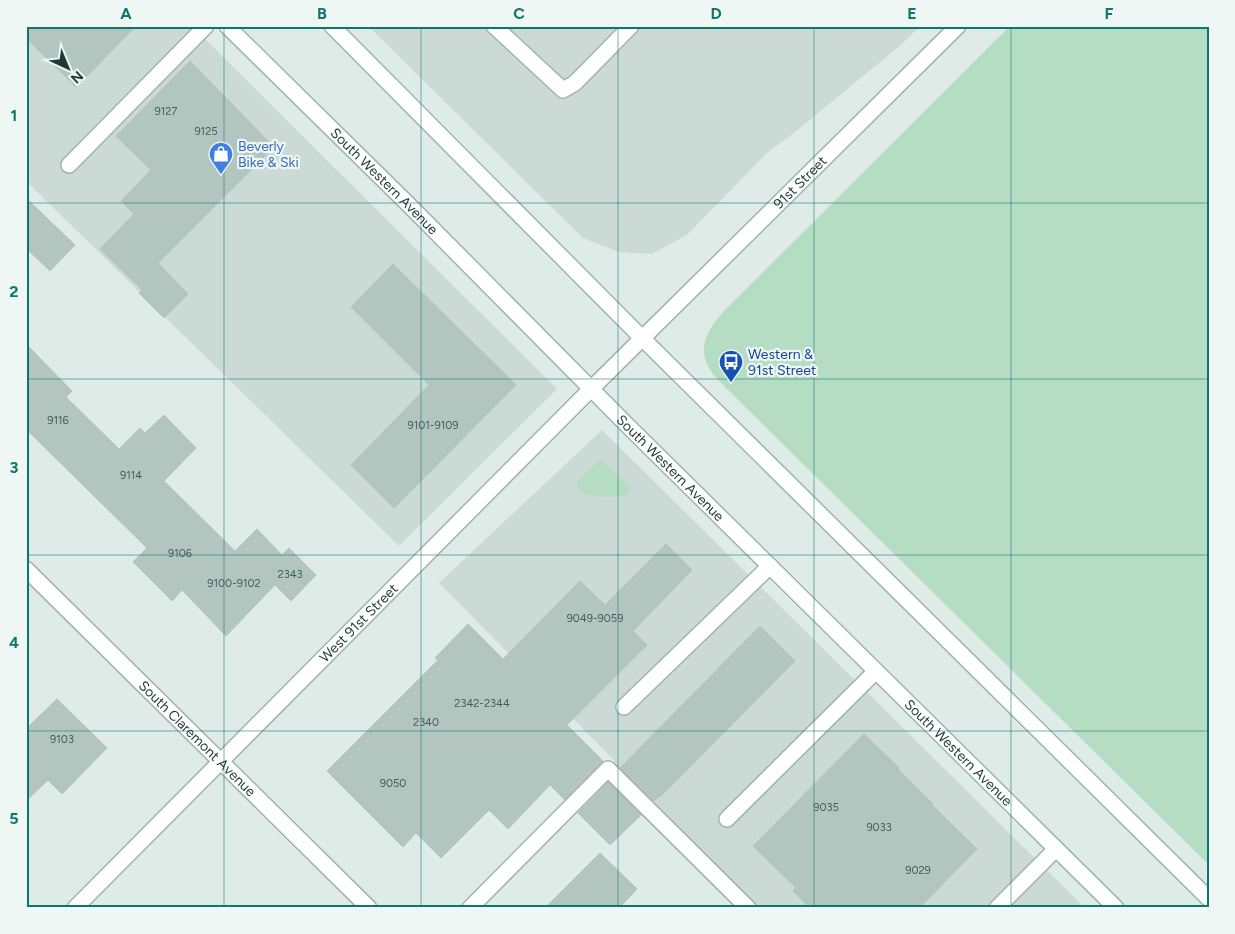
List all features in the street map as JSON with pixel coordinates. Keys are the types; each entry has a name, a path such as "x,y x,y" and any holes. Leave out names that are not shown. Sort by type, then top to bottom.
{"main road":[{"path":"69,165 206,26"},
{"name":"South Western Avenue","path":"227,26 1116,908"},
{"path":"332,26 642,338 1209,899"},
{"path":"494,26 562,90 575,83 631,26"},
{"name":"91st Street","path":"642,338 958,26"},
{"name":"West 91st Street","path":"75,908 642,338"},
{"path":"624,707 770,566"},
{"name":"South Claremont Avenue","path":"26,569 369,908"},
{"path":"727,819 876,671"},
{"path":"470,908 608,769 748,908"},
{"path":"997,908 1056,848"}],"shaded area":[{"path":"26,26 192,26 557,389 399,546 26,181"},
{"path":"368,26 920,26 902,44 768,152 687,235 652,254 619,252 583,238"},
{"path":"602,430 1085,908 748,908 608,769 615,761 439,583"}],"green space":[{"path":"1010,26 1209,26 1209,865 724,386 712,373 704,355 705,340 708,333 723,312"},
{"path":"601,459 630,487 628,493 622,496 610,497 579,491 576,483"}],"building":[{"path":"26,26 136,26 76,87 26,38"},
{"path":"190,61 274,147 158,263 188,294 164,318 139,293 142,290 100,249 134,214 121,201 151,170 116,136"},
{"path":"26,198 75,245 50,271 26,248"},
{"path":"393,264 516,385 394,508 351,465 429,385 351,307"},
{"path":"26,344 72,391 66,397 119,449 140,428 145,433 164,415 196,448 164,481 235,551 257,529 282,555 289,548 316,575 291,601 275,585 226,636 182,590 172,601 133,562 147,548 26,429"},
{"path":"666,544 692,570 633,631 647,645 567,725 603,761 565,800 550,785 508,829 489,810 441,858 416,833 403,847 327,771 438,660 435,658 468,624 503,659 580,581 605,605"},
{"path":"760,626 795,661 654,801 620,768"},
{"path":"57,699 107,748 62,794 48,780 26,801 26,729"},
{"path":"864,734 977,849 919,908 810,908 793,891 796,888 753,846"},
{"path":"608,782 641,815 610,845 578,813"},
{"path":"600,853 637,889 619,908 545,908"}],"place":[{"name":"Beverly Bike & Ski","path":"221,175"},
{"name":"Western & 91st Street","path":"731,383"}]}
